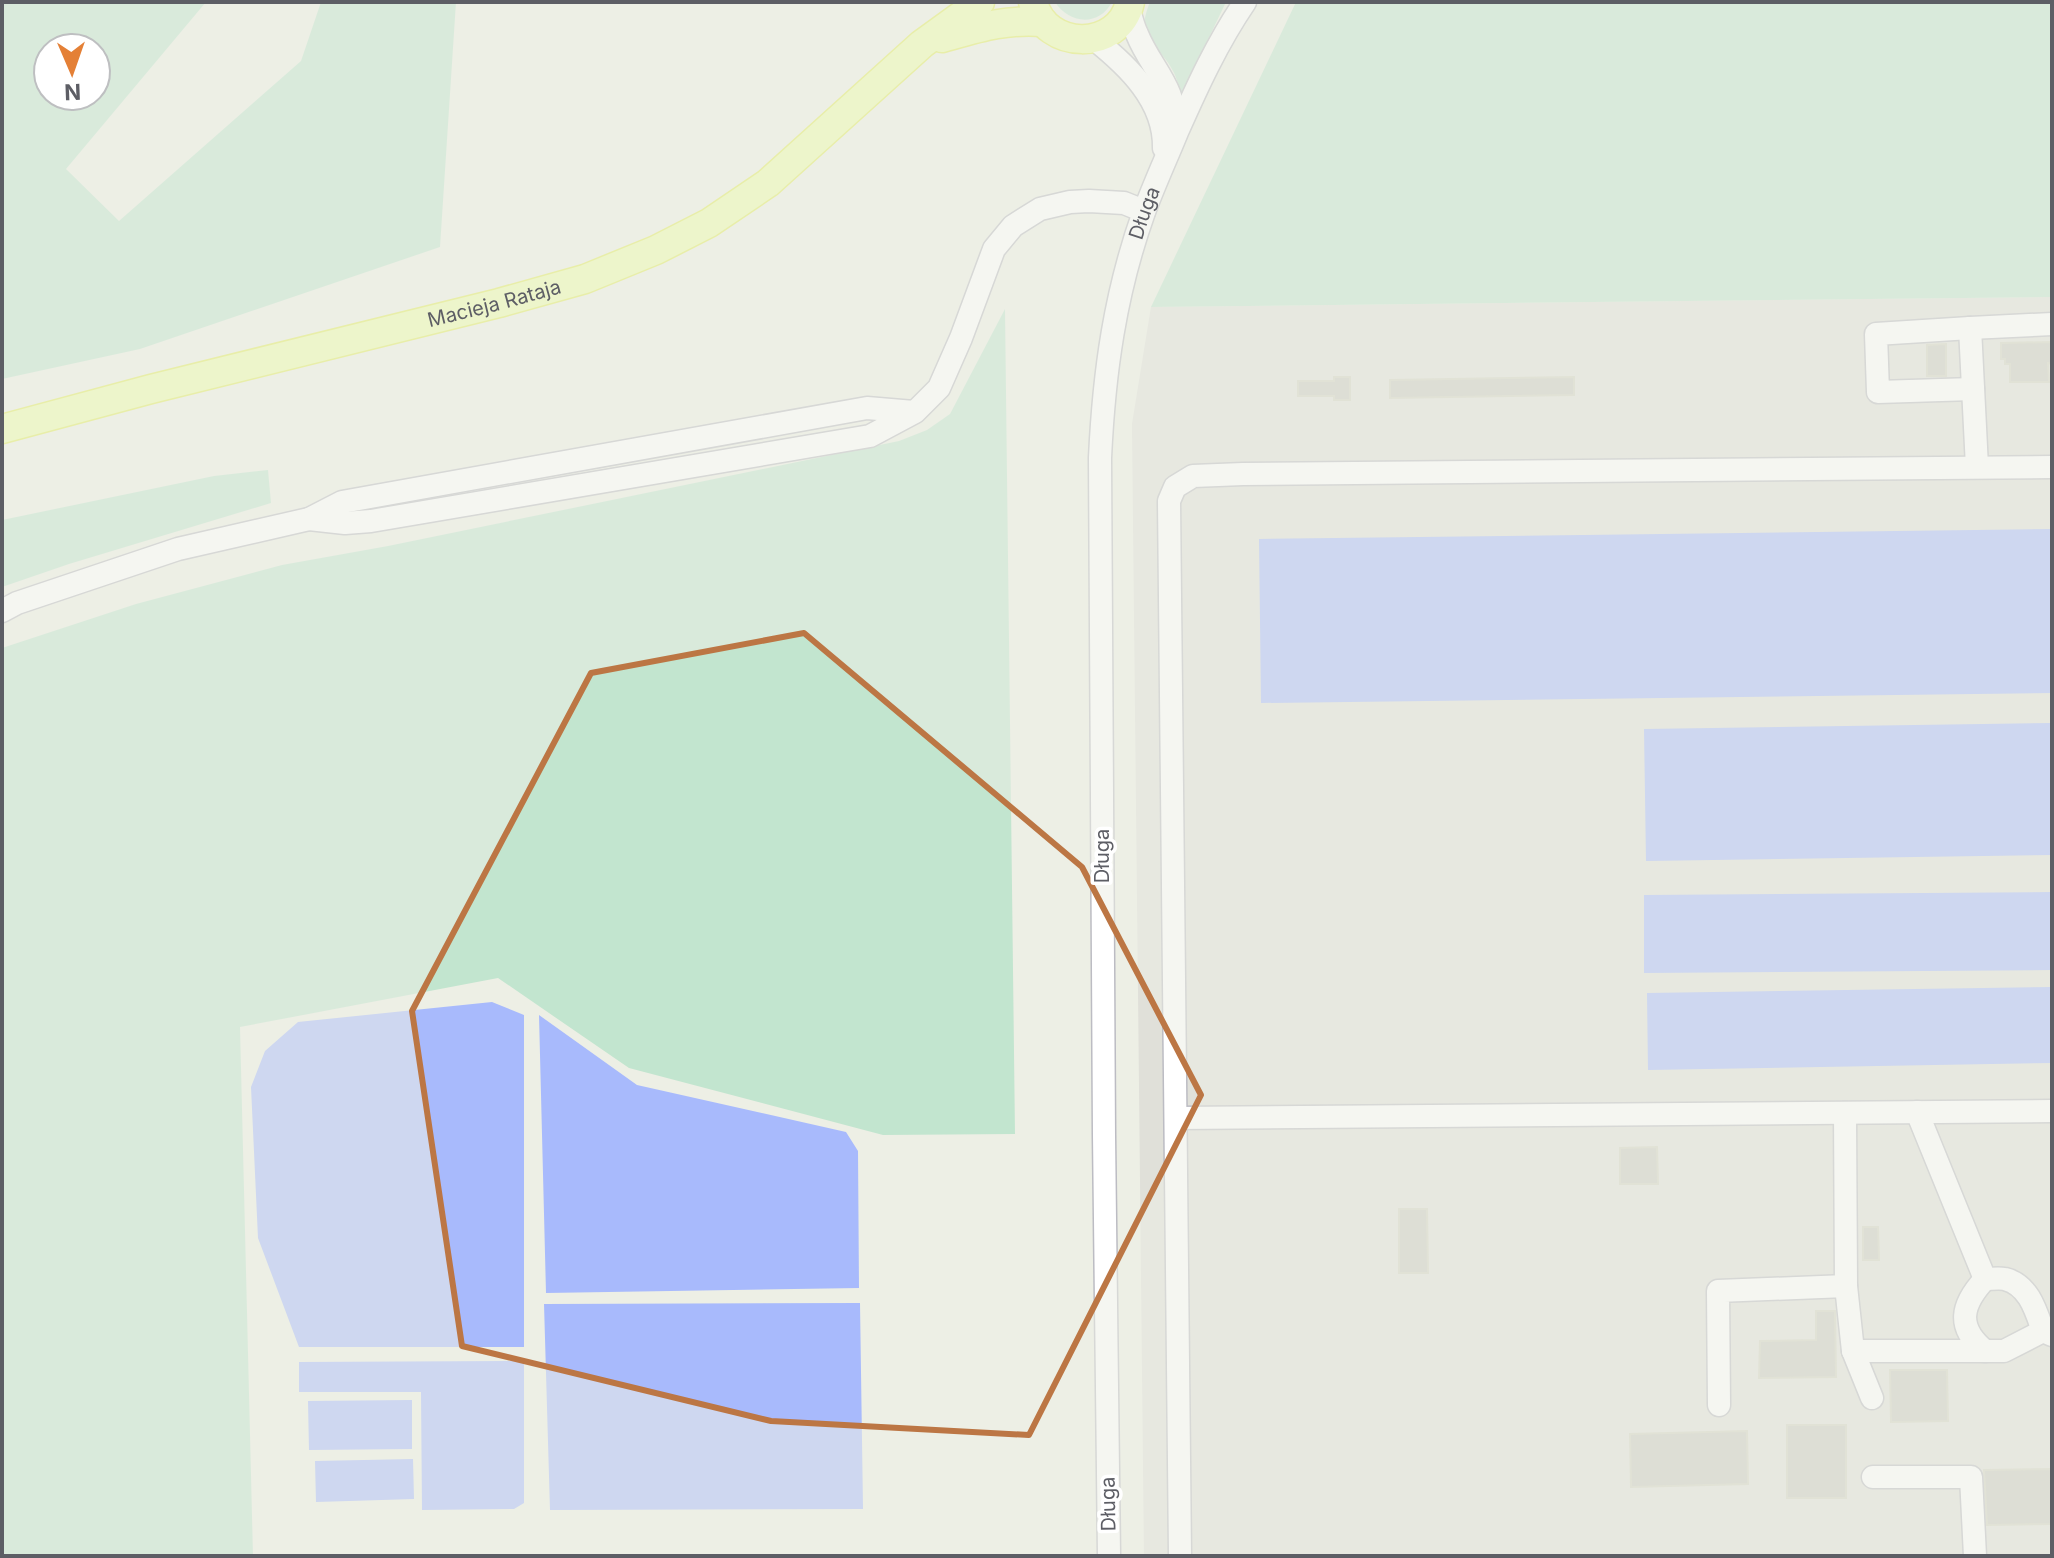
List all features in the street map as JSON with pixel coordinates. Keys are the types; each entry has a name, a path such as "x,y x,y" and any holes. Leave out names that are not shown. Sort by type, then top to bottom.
{"main road":[{"name":"Macieja Rataja","path":"2,429 499,303 585,279 656,250 709,223 768,183 922,44 980,2"},
{"path":"1038,12 1053,32 1080,40 1094,39 1115,28 1130,6"},
{"name":"Macieja Rataja","path":"922,44 996,23 1019,20 1038,12"}],"street":[{"name":"Długa","path":"1109,1556 1100,458 1103,395 1124,277 1144,211 1201,77 1245,2"},
{"name":"Długa","path":"1130,6 1137,35 1161,75 1175,110 1175,128 1164,165"},
{"name":"Długa","path":"1094,39 1136,76 1151,100 1164,138 1164,165"},
{"path":"7,606 178,549 309,519 345,523 371,521 870,436 915,412 939,388 994,249 1013,226 1040,209 1070,202 1124,203 1144,211"},
{"path":"1973,389 1878,392 1876,334 2052,324"},
{"path":"1970,328 1977,467"},
{"path":"1180,1556 1169,501 1175,487 1193,476 1243,474 2052,467"},
{"path":"1176,1118 2052,1111"},
{"path":"1917,1112 1985,1279"},
{"path":"1845,1113 1846,1286 1853,1351 1872,1398"},
{"path":"1853,1351 1985,1351 2004,1351 2048,1333 2022,1288 2005,1279 1985,1279 1973,1292 1967,1308 1965,1326 1972,1340 1985,1351"},
{"path":"1719,1405 1718,1291 1846,1286"},
{"path":"1873,1477 1971,1477 1975,1556"}],"highlighted area":[{"path":"804,633 1082,867 1201,1095 1029,1435 771,1421 462,1346 412,1011 591,673"}],"shaded area":[{"path":"2052,297 2052,1556 1144,1556 1132,424 1151,307"}],"green space":[{"path":"2,2 206,2 66,169 119,221 301,61 321,2 456,2 440,247 140,349 2,379"},
{"path":"1055,2 1112,2 1100,16 1084,20 1068,15"},
{"path":"1150,2 1226,2 1181,96 1173,71 1146,34 1145,16"},
{"path":"1296,2 2052,2 2052,297 1151,307"},
{"path":"1005,309 1015,1134 883,1135 629,1068 498,978 240,1027 253,1556 2,1556 2,648 136,604 282,565 899,441 927,430 950,414"},
{"path":"268,470 271,503 2,587 2,520 214,476"}],"water":[{"path":"2052,529 2052,693 1261,703 1259,539"},
{"path":"2052,723 2052,855 1646,861 1644,729"},
{"path":"2052,892 2052,970 1644,973 1644,895"},
{"path":"2052,987 2052,1063 1648,1070 1647,993"},
{"path":"492,1002 524,1015 524,1347 299,1347 258,1238 251,1087 265,1051 298,1022"},
{"path":"539,1015 637,1085 846,1132 858,1151 859,1288 546,1293"},
{"path":"860,1303 863,1509 550,1510 544,1304"},
{"path":"524,1361 524,1503 514,1509 422,1510 421,1392 299,1392 299,1362"},
{"path":"412,1400 412,1449 309,1450 308,1401"},
{"path":"413,1459 414,1499 316,1502 315,1461"}],"building":[{"path":"2052,342 2052,364 2048,363 2049,382 2010,382 2010,364 2005,364 2005,359 2001,359 2001,343"},
{"path":"1946,344 1946,376 1927,376 1927,345"},
{"path":"1334,377 1350,377 1350,400 1334,400 1334,396 1298,396 1298,381 1334,381"},
{"path":"1574,377 1574,395 1390,398 1390,380"},
{"path":"1657,1147 1658,1184 1620,1184 1620,1148"},
{"path":"1399,1209 1427,1209 1428,1273 1399,1273"},
{"path":"1863,1227 1878,1227 1879,1260 1863,1260"},
{"path":"1816,1311 1835,1311 1836,1377 1759,1378 1760,1341 1816,1340"},
{"path":"1890,1370 1947,1370 1948,1421 1891,1422"},
{"path":"1787,1425 1846,1425 1846,1498 1787,1498"},
{"path":"1747,1431 1748,1484 1631,1487 1630,1434"},
{"path":"2052,1469 2052,1524 1987,1525 1984,1470"}]}
